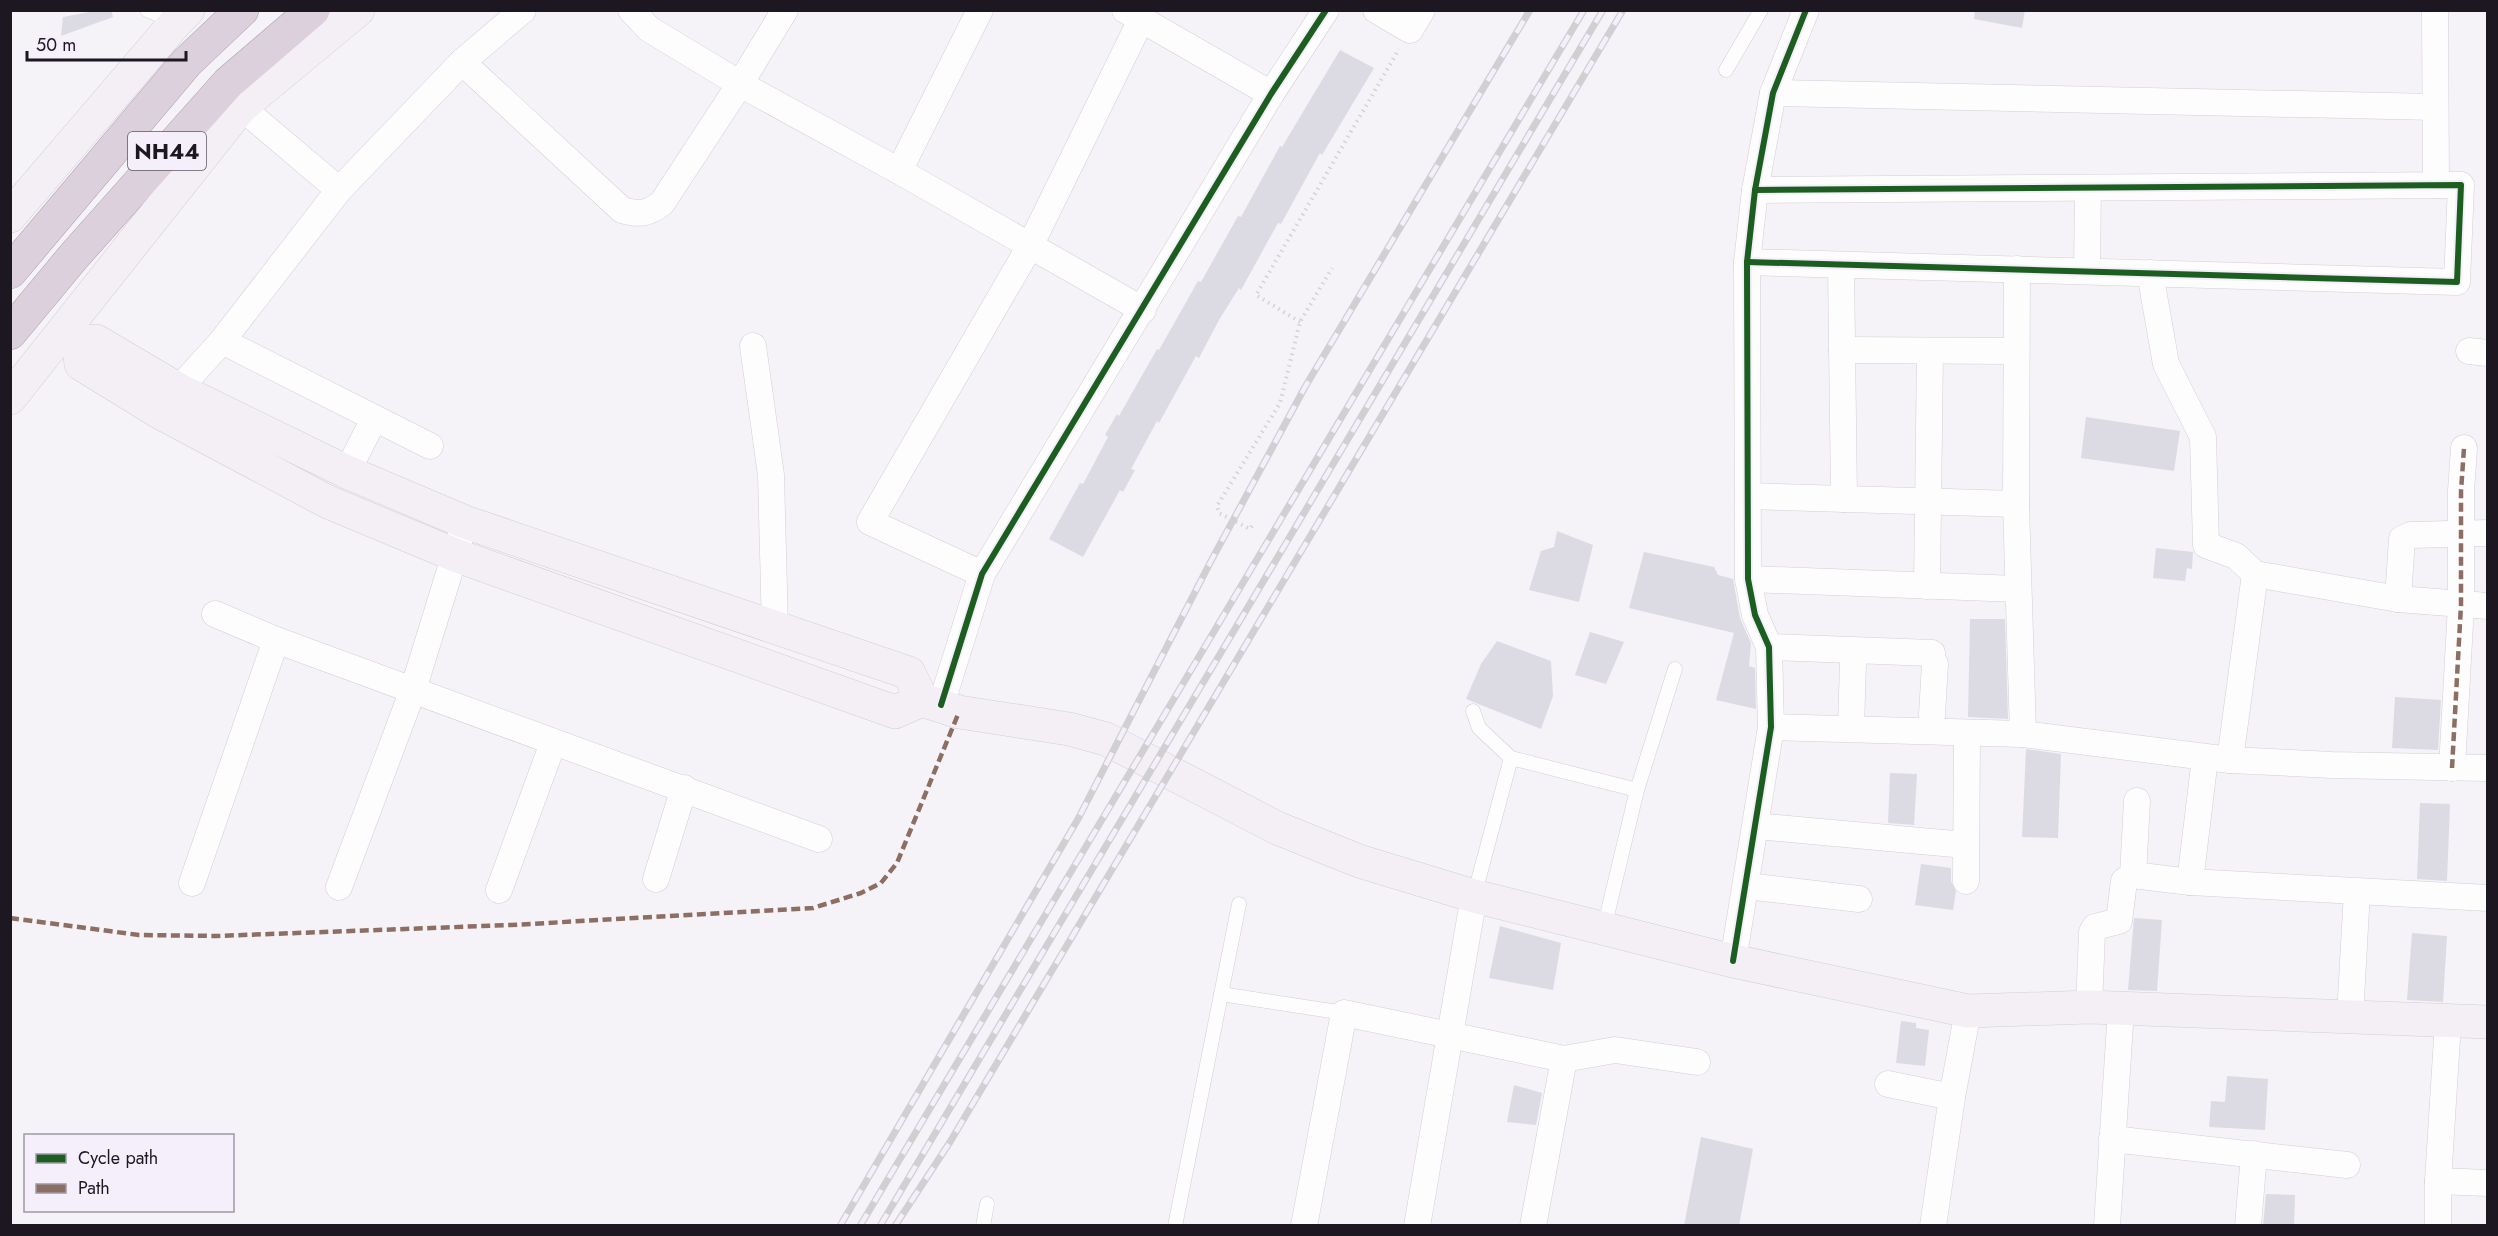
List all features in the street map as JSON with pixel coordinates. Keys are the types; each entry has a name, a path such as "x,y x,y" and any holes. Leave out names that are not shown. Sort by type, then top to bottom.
{"highway":[{"name":"NH44","path":"10,272 187,62 242,10"},
{"name":"NH44","path":"10,333 228,83 313,10"}],"main road":[{"path":"10,216 171,14"},
{"path":"10,398 71,337 241,107 348,14"},
{"path":"71,337 96,341 169,401 328,502 455,555 895,712 932,703 959,712 1069,729 1106,739 1277,828 1359,861 1474,896 1733,961 1968,1011 2089,1007 2487,1022"},
{"path":"169,401 465,522 909,673 932,703"}],"street":[{"path":"169,401 222,341 339,190 462,62 523,10"},
{"path":"631,10 649,29 740,84 899,171 1143,310"},
{"path":"462,62 622,210 634,214 650,212 662,203 740,84 785,10"},
{"path":"899,171 980,10"},
{"path":"932,703 982,574 1271,94 1326,10"},
{"path":"1376,10 1416,20"},
{"path":"1733,961 1771,727 1769,648 1755,615 1748,579 1747,262 1755,190 1773,93 1806,10"},
{"path":"2435,10 2436,185"},
{"path":"982,574 870,522 1030,246 1133,15 1271,94"},
{"path":"1773,93 2435,107"},
{"path":"241,107 339,190"},
{"path":"1747,262 2457,282 2461,185 1755,190"},
{"path":"2087,270 2088,189"},
{"path":"1841,265 1844,499"},
{"path":"2017,269 2016,504 2023,734"},
{"path":"2150,273 2166,364 2203,437 2205,545 2236,556 2255,574 2398,599 2487,606"},
{"path":"222,341 430,446"},
{"path":"753,346 771,475 775,628"},
{"path":"1842,350 2015,351"},
{"path":"1927,586 1930,351"},
{"path":"347,472 374,419"},
{"path":"2452,768 2461,605 2460,534 2464,448"},
{"path":"1748,496 2016,504"},
{"path":"339,887 413,690 465,522"},
{"path":"2398,599 2402,539 2411,535 2487,534"},
{"path":"2190,882 2255,574"},
{"path":"1748,579 2018,589"},
{"path":"215,614 276,640 819,839"},
{"path":"192,882 276,640"},
{"path":"1769,648 1934,658 1932,731"},
{"path":"1851,728 1853,662"},
{"path":"1771,727 2023,734 2217,759 2487,768"},
{"path":"1966,881 1967,733"},
{"path":"499,890 553,743"},
{"path":"656,879 684,788"},
{"path":"2133,875 2137,801"},
{"path":"1756,826 1965,845"},
{"path":"2089,1007 2092,932 2095,927 2119,921 2124,881 2133,875 2190,882 2487,898"},
{"path":"1746,886 1859,899"},
{"path":"2350,1016 2357,892"},
{"path":"1417,1226 1474,896"},
{"path":"2107,1226 2121,1009"},
{"path":"1933,1226 1952,1097 1968,1011"},
{"path":"1305,1226 1344,1013 1564,1059 1615,1050 1697,1062"},
{"path":"2438,1226 2438,1181 2448,1022"},
{"path":"1533,1226 1564,1059"},
{"path":"1888,1084 1952,1097"},
{"path":"2112,1139 2348,1165"},
{"path":"2248,1226 2254,1154"},
{"path":"2438,1181 2487,1183"}],"lane":[{"path":"1726,70 1761,10"},
{"path":"1604,929 1637,790 1675,669"},
{"path":"1473,711 1479,728 1511,758 1637,790"},
{"path":"1474,896 1511,758"},
{"path":"1175,1226 1239,904"},
{"path":"1221,994 1344,1013"},
{"path":"983,1226 987,1204"}],"path":[{"path":"1300,322 1256,295 1416,20"},
{"path":"1252,526 1250,530 1219,513 1217,506 1280,403 1300,322 1332,268"}],"building":[{"path":"111,10 113,17 61,36 63,17"},
{"path":"1975,10 2025,10 2022,28 1974,19"},
{"path":"1340,50 1374,68 1322,155 1320,153 1281,224 1278,223 1241,290 1239,288 1219,320 1199,358 1196,356 1159,423 1157,421 1131,469 1135,470 1123,492 1120,490 1083,557 1049,539 1080,483 1083,484 1108,437 1105,435 1117,414 1119,416 1198,281 1201,282 1238,216 1241,217 1280,146 1282,147"},
{"path":"2086,417 2180,431 2174,471 2081,458"},
{"path":"1557,531 1593,545 1579,602 1529,590 1541,551 1554,547"},
{"path":"2156,548 2193,552 2192,569 2187,568 2185,581 2153,578"},
{"path":"1644,552 1714,567 1718,575 1733,579 1740,618 1751,643 1749,666 1755,668 1756,709 1716,700 1734,633 1629,608"},
{"path":"1970,619 2005,619 2008,719 1968,717"},
{"path":"1590,632 1624,642 1606,684 1575,675"},
{"path":"1497,641 1551,661 1553,696 1541,729 1466,699 1481,664"},
{"path":"2395,697 2441,700 2438,750 2392,748"},
{"path":"2026,749 2061,754 2058,838 2022,837"},
{"path":"1890,773 1917,774 1914,825 1888,823"},
{"path":"2420,803 2450,804 2447,881 2417,879"},
{"path":"1921,864 1951,868 1951,881 1956,891 1953,910 1915,905"},
{"path":"2134,918 2162,920 2157,991 2128,990"},
{"path":"1500,926 1561,943 1553,990 1489,978"},
{"path":"2412,933 2447,936 2443,1002 2407,1000"},
{"path":"1901,1021 1916,1023 1916,1028 1929,1030 1925,1066 1896,1063"},
{"path":"2227,1076 2268,1079 2265,1130 2209,1127 2211,1101 2225,1102"},
{"path":"1514,1085 1542,1093 1536,1125 1507,1122"},
{"path":"1701,1137 1753,1149 1739,1226 1684,1226"},
{"path":"2266,1194 2295,1195 2294,1226 2263,1226"}],"railway":[{"path":"840,1226 1078,819 1211,561 1305,387 1530,10"},
{"path":"860,1226 1584,10"},
{"path":"880,1226 1603,10"},
{"path":"895,1226 950,1142 1623,10"}],"marked path":[{"path":"2452,768 2461,605 2461,491 2464,448"},
{"path":"10,918 139,935 217,936 511,925 813,908 861,893 881,883 897,863 959,712"}],"cycle path":[{"path":"941,705 982,574 1271,94 1326,10"},
{"path":"1733,961 1771,727 1769,647 1755,615 1748,579 1747,262 1755,190 1773,93 1806,10"},
{"path":"1747,262 2457,282 2461,185 1755,190"}]}
